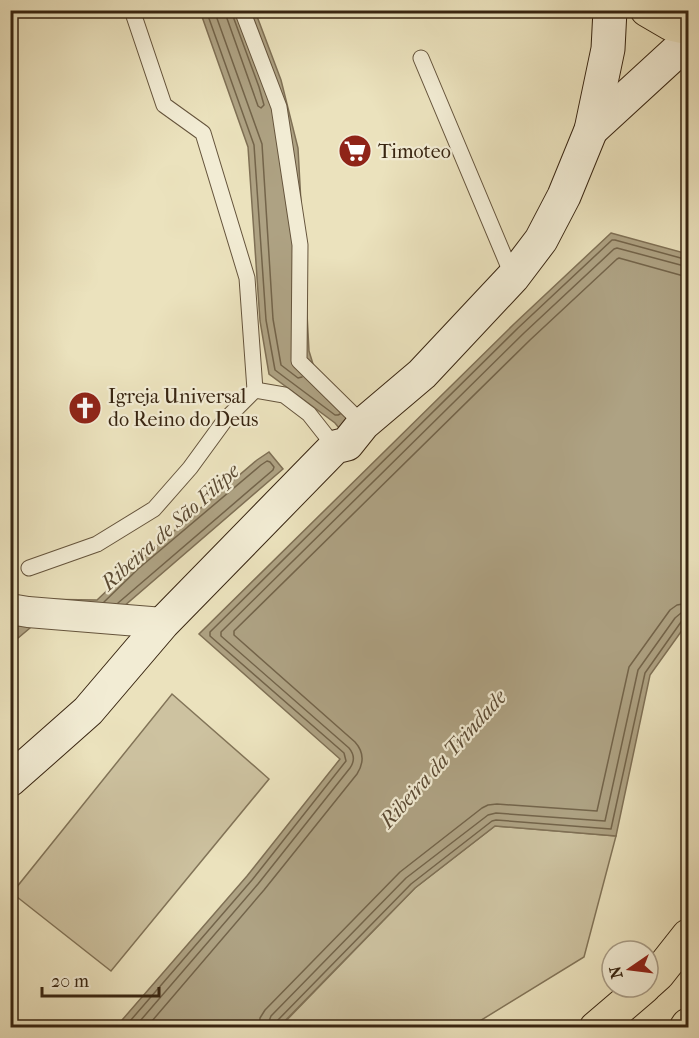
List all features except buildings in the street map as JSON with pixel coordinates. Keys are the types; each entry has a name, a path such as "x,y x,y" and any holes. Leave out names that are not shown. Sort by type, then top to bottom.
{"main road":[{"path":"647,10 671,24 688,27"},
{"path":"660,971 688,936"},
{"path":"596,1028 630,999"}],"street":[{"path":"10,780 88,711 163,623 349,438 422,374 513,277 541,240 564,196 591,130 608,49 610,10"},
{"path":"591,130 688,41"},
{"path":"10,609 163,623"}],"lane":[{"path":"29,568 97,544 154,508 190,468 225,420 255,390 247,278 202,133 164,105 132,10"},
{"path":"242,10 279,107 300,245 299,361 349,438"},
{"path":"421,58 513,277"},
{"path":"255,390 284,395 309,414 349,438"}],"shaded area":[{"path":"172,694 269,779 111,971 12,893"},
{"path":"495,826 616,836 584,957 470,1027 279,1028 415,888"}],"water":[{"path":"200,11 255,11 281,80 298,148 309,351 317,377 369,436 356,449 335,423 269,374 260,321 248,147"},
{"name":"Ribeira da Trindade","path":"611,233 688,254 688,622 650,675 616,836 495,826 415,888 279,1027 116,1027 247,876 340,759 199,634 514,324"},
{"path":"269,452 283,469 116,613 36,623 11,644 11,603 26,599 97,600 134,565"}],"place":[{"name":"Timoteo","path":"355,151"},
{"name":"Igreja Universal do Reino do Deus","path":"85,408"}],"water label":[{"name":"Ribeira de São Filipe","path":"170,527"}]}
